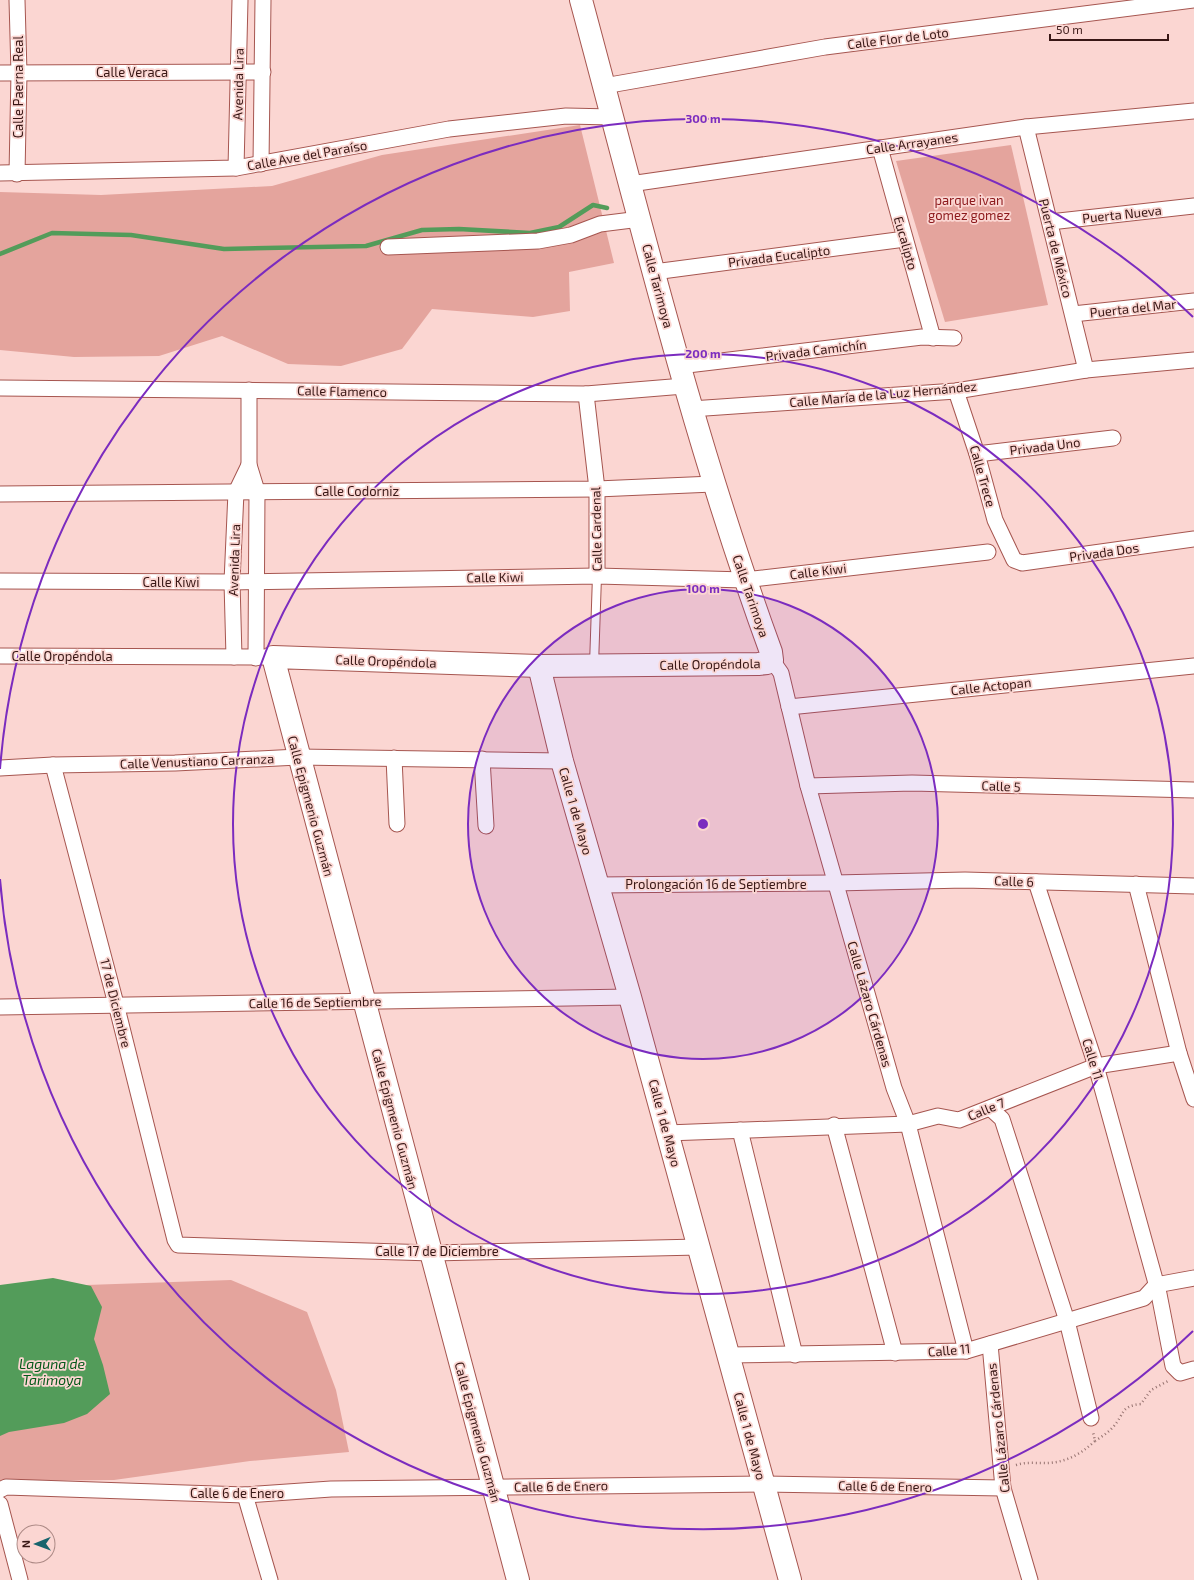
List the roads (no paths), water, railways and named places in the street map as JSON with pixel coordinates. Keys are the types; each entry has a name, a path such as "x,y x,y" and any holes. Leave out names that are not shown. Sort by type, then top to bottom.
{"street":[{"name":"Calle Paerna Real","path":"17,0 19,73 17,174"},
{"name":"Avenida Lira","path":"236,168 240,0"},
{"name":"Avenida Lira","path":"261,164 263,0"},
{"name":"Calle Tarimoya","path":"581,0 691,409 713,484 771,652 771,661"},
{"name":"Calle Flor de Loto","path":"604,86 825,47 1097,6 1194,0"},
{"name":"Calle Veraca","path":"0,73 263,72"},
{"name":"Calle Arrayanes","path":"630,184 1026,127 1194,111"},
{"name":"Calle Ave del Paraíso","path":"0,173 17,174 236,168 448,129 566,116 613,117"},
{"name":"Puerta de México","path":"1026,127 1086,370"},
{"name":"Eucalipto","path":"880,148 933,338"},
{"name":"Puerta Nueva","path":"1050,222 1194,206"},
{"path":"388,248 538,241 571,235 600,224 640,219"},
{"name":"Privada Eucalipto","path":"654,272 905,240"},
{"name":"Puerta del Mar","path":"1073,314 1194,301"},
{"name":"Privada Camichín","path":"682,376 922,337 954,338"},
{"name":"Calle María de la Luz Hernández","path":"691,409 956,391 1086,370 1194,360"},
{"name":"Calle Flamenco","path":"0,388 586,394 682,376"},
{"name":"Avenida Lira","path":"249,390 249,465 258,491 258,581 264,658"},
{"name":"Calle Trece","path":"956,391 978,454 995,520 1014,560"},
{"name":"Calle Cardenal","path":"586,394 597,490 597,576"},
{"name":"Privada Uno","path":"978,454 1113,438"},
{"name":"Avenida Lira","path":"234,657 232,582 236,492 249,465"},
{"name":"Calle Codorniz","path":"0,494 258,491 597,490 713,484"},
{"name":"Privada Dos","path":"1014,560 1022,563 1194,539"},
{"name":"Calle Kiwi","path":"0,581 232,582 597,576 745,580 988,552"},
{"name":"Calle Oropéndola","path":"0,656 234,657 539,666 758,664 771,661"},
{"name":"Calle Epigmenio Guzmán","path":"264,658 298,757 432,1253 492,1487 518,1580"},
{"name":"Calle Lázaro Cárdenas","path":"771,661 781,674 808,786 835,883 894,1088 908,1124 966,1351"},
{"name":"Calle 1 de Mayo","path":"539,666 562,761 630,997 790,1580"},
{"name":"Calle Actopan","path":"789,706 1194,666"},
{"name":"Calle Venustiano Carranza","path":"0,768 53,765 175,763 298,757 562,761"},
{"path":"394,758 397,824"},
{"path":"482,759 486,826"},
{"name":"17 de Diciembre","path":"53,765 116,1004 176,1243"},
{"name":"Calle 5","path":"808,786 912,783 1194,790"},
{"name":"Calle 6","path":"835,883 965,880 1194,886"},
{"name":"Calle 11","path":"1036,882 1096,1066 1156,1285 1173,1366 1187,1371"},
{"name":"Prolongación 16 de Septiembre","path":"597,885 835,883"},
{"path":"1136,884 1179,1053 1194,1100"},
{"name":"Calle 16 de Septiembre","path":"0,1007 630,997"},
{"name":"Calle 7","path":"667,1133 908,1124 938,1116 959,1120 1096,1066 1179,1053"},
{"path":"894,1088 918,1111 938,1116"},
{"path":"990,1108 1002,1119 1067,1320 1091,1418"},
{"path":"834,1126 895,1354"},
{"path":"740,1130 795,1355"},
{"name":"Calle 17 de Diciembre","path":"176,1243 181,1246 432,1253 699,1247"},
{"path":"1160,1302 1144,1298 1156,1285 1194,1278"},
{"name":"Calle 11","path":"728,1355 895,1354 966,1351 1144,1298"},
{"name":"Calle Lázaro Cárdenas","path":"990,1344 1002,1481 1030,1580"},
{"name":"Calle 6 de Enero","path":"0,1490 6,1487 245,1495 331,1490 492,1487 1002,1481"},
{"path":"245,1495 270,1580"},
{"path":"0,1504 20,1580"}],"lane":[{"name":"Calle Cardenal","path":"594,665 597,576"}],"water":[{"name":"Laguna de Tarimoya","path":"53,1278 91,1286 102,1307 94,1339 103,1365 110,1394 87,1414 64,1423 9,1432 0,1436 0,1285"}],"waterway":[{"path":"0,254 52,233 131,235 224,249 366,246 422,230 459,229 530,233 559,227 593,205 607,208"}],"park label":[{"name":"parque ivan gomez gomez","path":"969,208"}]}
